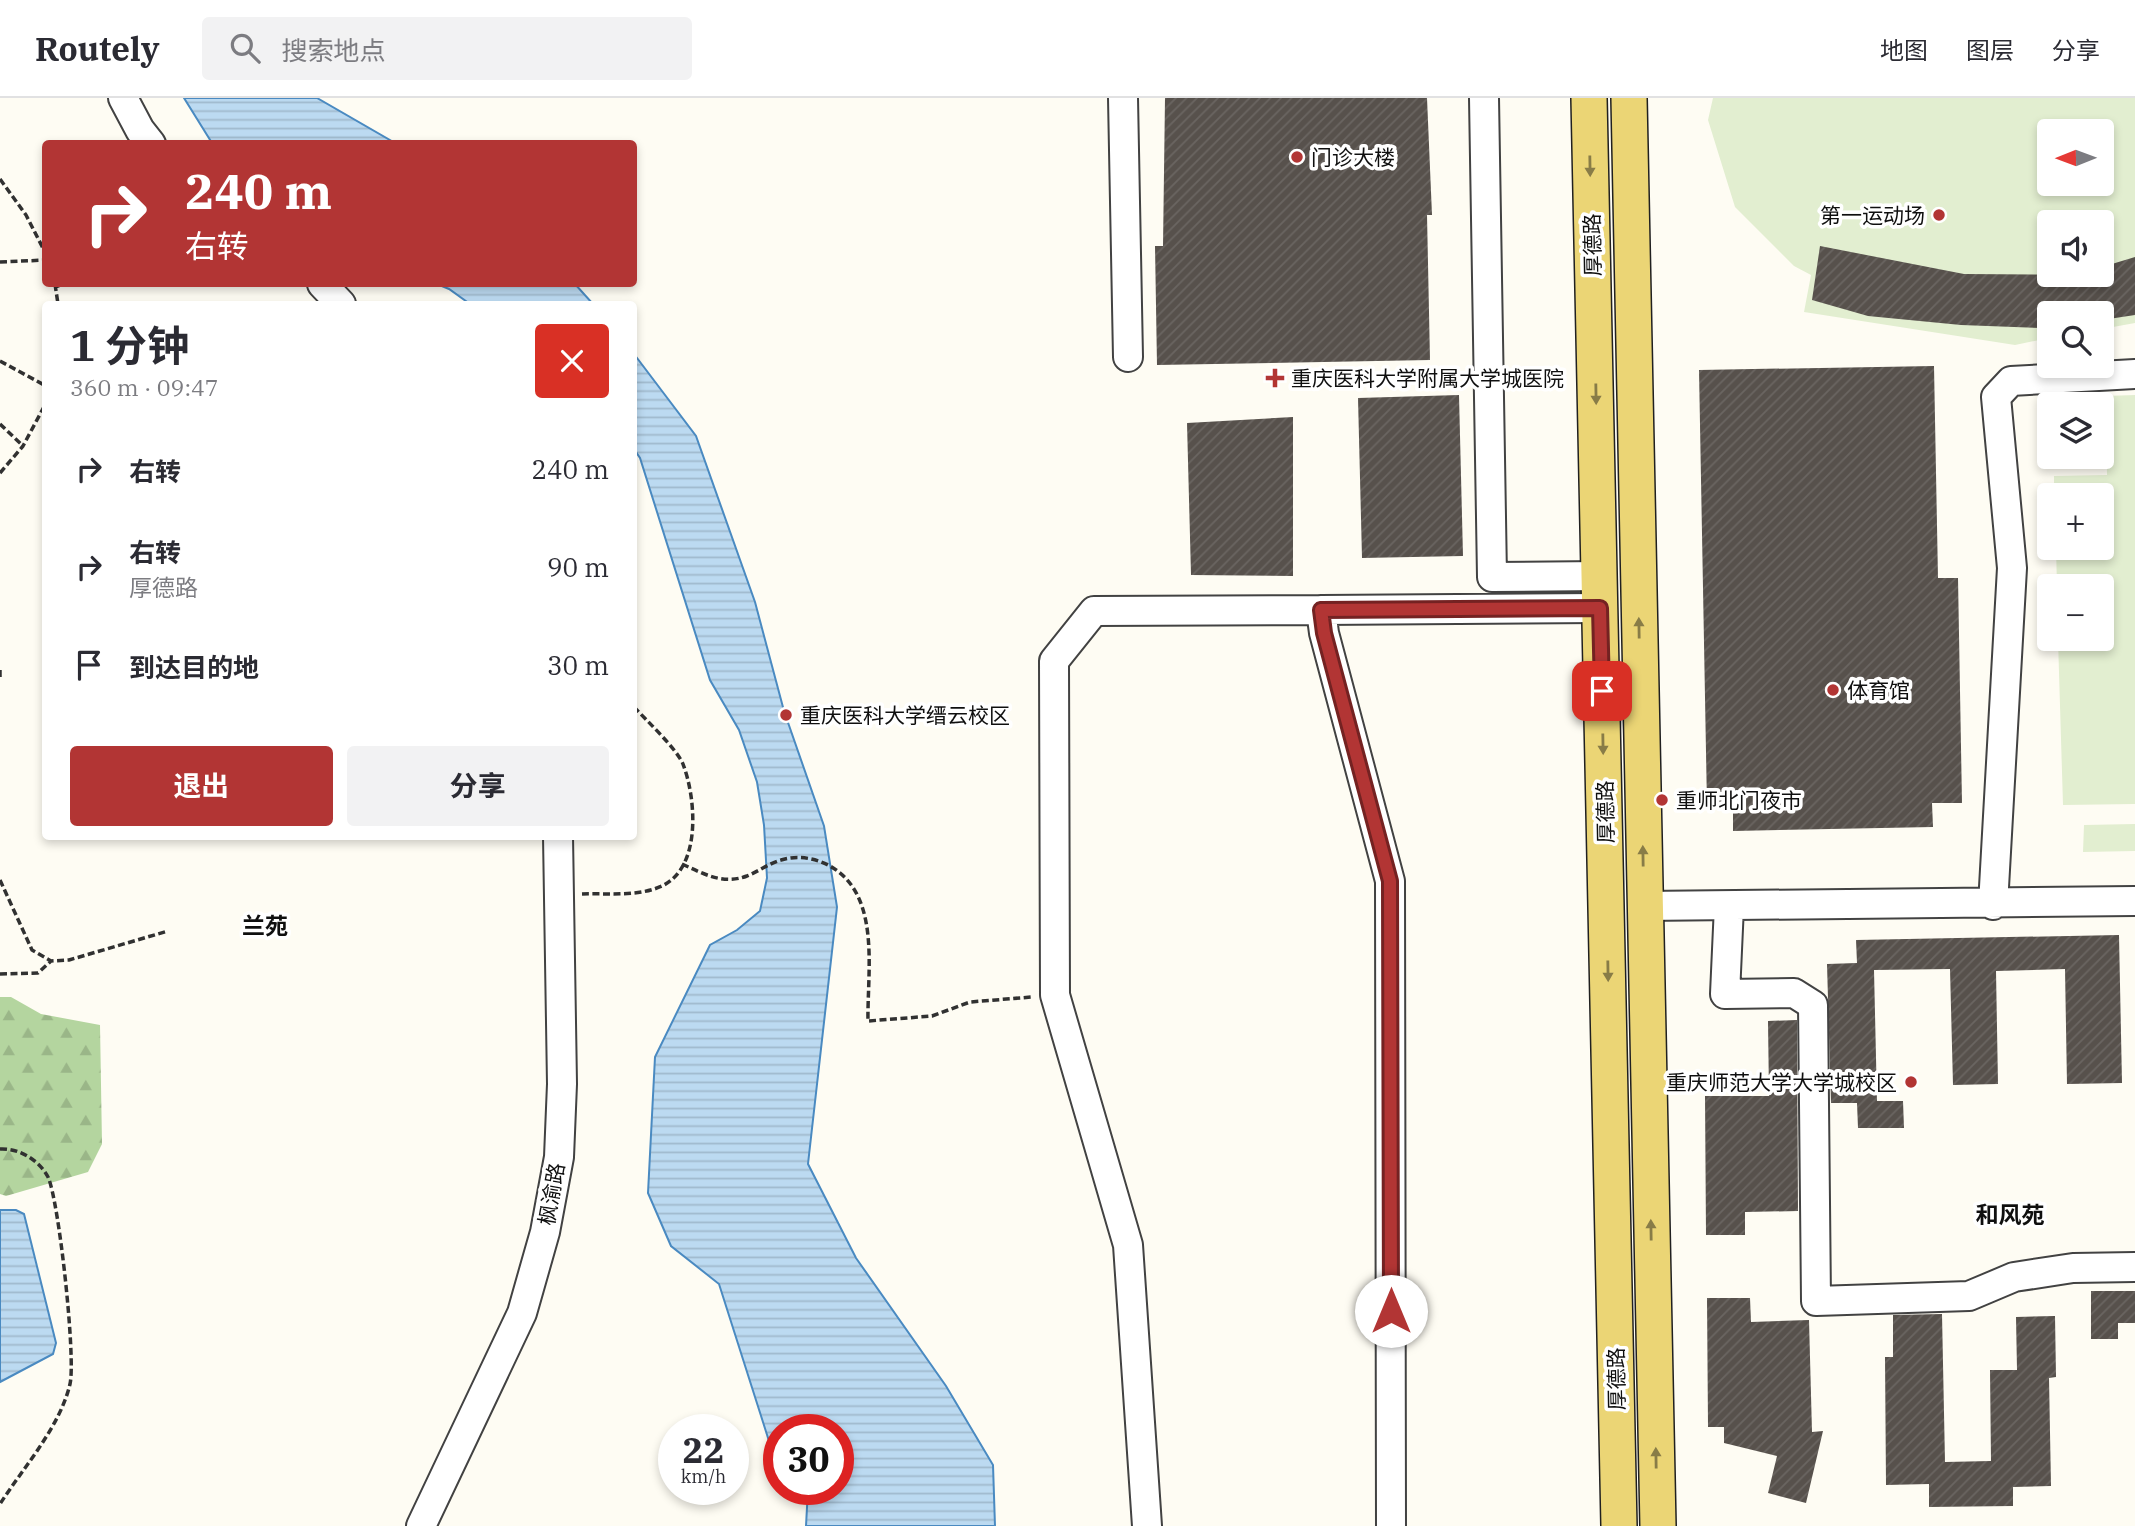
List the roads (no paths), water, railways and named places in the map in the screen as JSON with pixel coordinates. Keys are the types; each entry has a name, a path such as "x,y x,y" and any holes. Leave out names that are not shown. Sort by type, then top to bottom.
{"main road":[{"name":"厚德路","path":"1589,98 1619,1526"},
{"name":"厚德路","path":"1629,98 1658,1526"}],"street":[{"path":"123,98 148,140"},
{"path":"1123,98 1128,357"},
{"path":"1484,98 1492,577 1600,592"},
{"path":"325,287 338,301"},
{"path":"1993,905 2012,568 1996,397 2011,381 2135,374"},
{"path":"1147,1526 1128,1245 1055,995 1054,661 1094,611 1321,610 1600,592"},
{"path":"1321,610 1324,633 1390,881 1391,1526"},
{"name":"枫渝路","path":"421,1526 522,1313 545,1232 559,1157 562,1084 558,840"},
{"path":"1644,906 1993,905 2135,901"},
{"path":"1729,906 1725,994 1794,993 1813,1005 1816,1301 1969,1296 2014,1277 2073,1268 2135,1267"}],"water":[{"path":"184,98 317,98 390,140 210,140"},
{"path":"444,287 578,287 590,301 466,301"},
{"path":"637,358 696,436 755,602 784,711 824,826 837,907 808,1164 856,1258 946,1386 993,1465 995,1526 806,1526 807,1505 854,1505 854,1414 763,1414 763,1422 719,1284 671,1246 648,1193 655,1057 710,945 737,930 760,911 767,878 764,825 757,782 739,730 710,680 637,454"},
{"path":"0,1210 16,1210 24,1214 56,1343 53,1354 0,1382"}],"place":[{"name":"门诊大楼","path":"1297,157"},
{"name":"第一运动场","path":"1939,215"},
{"name":"重庆医科大学附属大学城医院","path":"1275,378"},
{"name":"体育馆","path":"1833,690"},
{"name":"重庆医科大学缙云校区","path":"786,715"},
{"name":"重师北门夜市","path":"1662,800"},
{"name":"重庆师范大学大学城校区","path":"1911,1082"}],"district":[{"name":"兰苑","path":"265,925"},
{"name":"和风苑","path":"2010,1214"}]}
